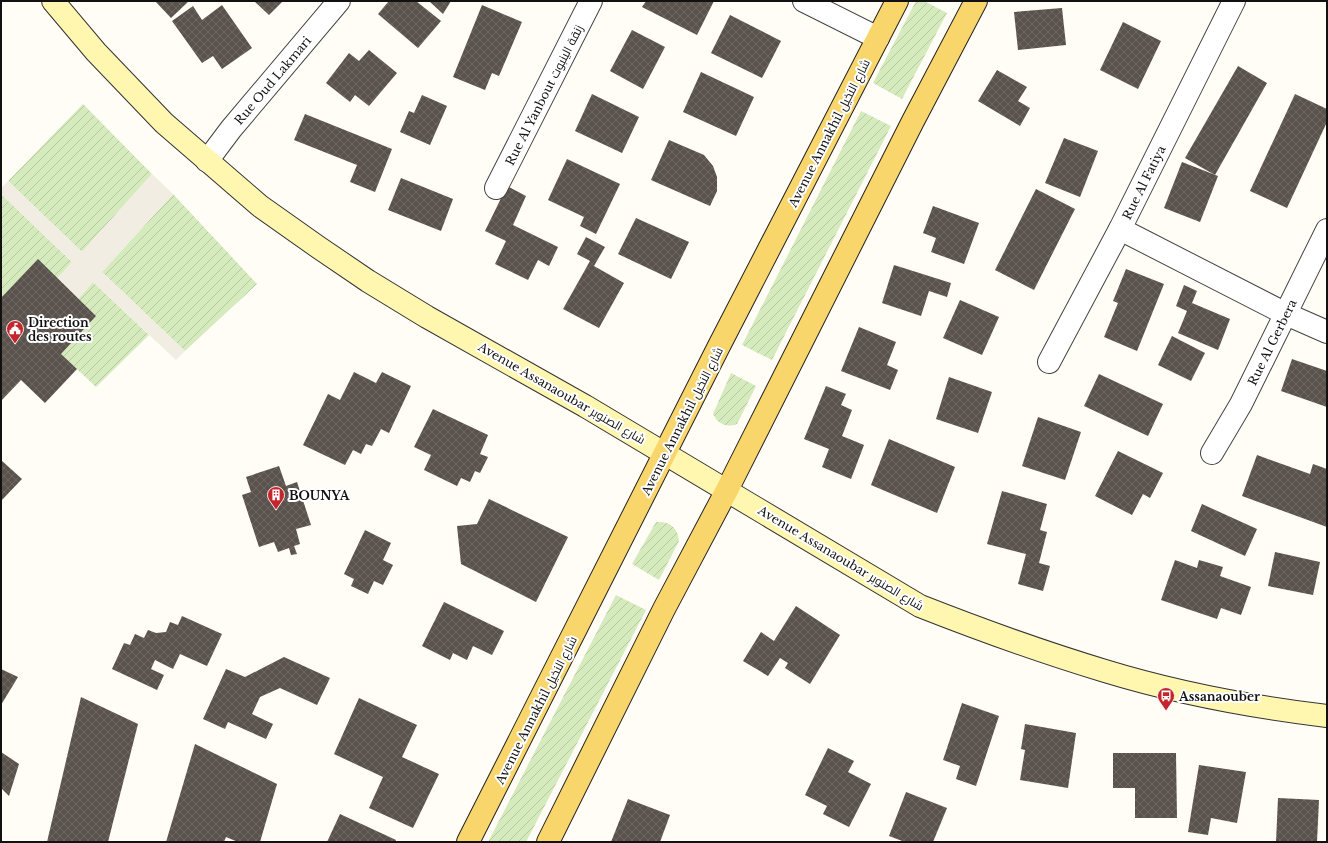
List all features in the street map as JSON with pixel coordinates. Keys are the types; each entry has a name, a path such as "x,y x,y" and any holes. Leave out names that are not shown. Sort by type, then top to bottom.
{"main road":[{"name":"Avenue Annakhil شارع النخيل","path":"468,842 897,1"},
{"path":"548,842 664,609 727,490 976,1"}],"street":[{"name":"Avenue Assanaoubar شارع الصنوبر","path":"53,1 96,52 164,123 260,206 368,281 427,317 585,406 920,606 976,628 1106,672 1198,695 1281,711 1327,716"},
{"name":"Rue Oud Lakmari","path":"207,161 231,129 339,1"},
{"name":"Rue Al Yanbout زنقة الينبوت","path":"496,188 591,1"},
{"path":"804,1 878,38"},
{"name":"Rue Al Fatiya","path":"1049,362 1120,228 1234,1"},
{"path":"1120,228 1286,314 1327,332"},
{"name":"Rue Al Gerbera","path":"1212,453 1241,404 1327,230"}],"green space":[{"path":"916,1 924,1 947,13 902,99 873,83"},
{"path":"83,104 152,174 82,252 8,181"},
{"path":"861,111 891,126 772,360 742,345"},
{"path":"1,194 72,262 57,279 1,298"},
{"path":"173,194 257,284 185,351 102,272"},
{"path":"93,282 149,335 96,387 61,354 96,316 78,299"},
{"path":"731,373 756,386 737,424 729,426 720,423 713,414"},
{"path":"656,522 669,524 672,526 677,532 679,541 659,580 632,564"},
{"path":"616,595 646,610 526,842 488,842"}],"shaded area":[{"path":"152,174 173,194 102,272 185,351 176,360 93,282 78,299 57,279 72,262 1,194 1,188 8,181 82,252"}],"building":[{"path":"155,1 189,1 171,18"},
{"path":"254,1 283,1 269,15"},
{"path":"389,1 416,1 441,21 418,48 378,14"},
{"path":"429,1 451,1 443,14"},
{"path":"646,1 714,1 697,35 642,7"},
{"path":"222,5 252,48 222,69 213,56 202,63 172,21 193,6 202,20"},
{"path":"482,5 522,22 499,76 492,73 485,90 453,77"},
{"path":"1062,8 1066,45 1018,50 1014,12"},
{"path":"730,15 781,41 762,78 711,53"},
{"path":"1123,22 1161,41 1138,89 1100,70"},
{"path":"632,30 665,47 643,89 610,71"},
{"path":"369,50 397,73 369,106 355,95 350,102 326,83 349,53 359,61"},
{"path":"1238,66 1267,83 1215,175 1185,158"},
{"path":"997,70 1027,87 1018,101 1030,108 1020,126 978,101"},
{"path":"701,72 754,97 736,136 683,112"},
{"path":"592,94 639,117 622,153 575,131"},
{"path":"1295,94 1327,109 1327,122 1287,208 1250,191"},
{"path":"422,95 447,106 430,145 400,132 409,111 414,113"},
{"path":"305,114 392,149 375,192 350,182 357,165 294,140"},
{"path":"1064,138 1098,151 1080,197 1045,183"},
{"path":"669,140 704,155 713,166 717,177 717,191 710,206 651,180"},
{"path":"567,159 620,184 596,234 580,226 584,217 548,200"},
{"path":"1182,162 1218,176 1200,222 1164,208"},
{"path":"401,178 453,199 441,231 388,210"},
{"path":"507,186 526,196 513,225 558,247 549,266 538,260 528,280 495,264 506,241 485,231"},
{"path":"1036,189 1075,209 1034,290 995,270"},
{"path":"933,206 979,223 964,264 931,252 936,238 923,233"},
{"path":"636,218 689,242 671,279 618,254"},
{"path":"586,237 605,247 594,266 624,283 599,328 563,309 590,261 577,254"},
{"name":"Direction des routes","path":"38,259 96,316 61,354 77,369 45,403 21,380 1,401 1,298"},
{"path":"894,265 951,283 947,297 929,291 921,316 882,303"},
{"path":"1126,269 1164,284 1137,351 1104,337 1118,303 1113,301"},
{"path":"1184,285 1197,291 1192,303 1230,319 1218,350 1178,333 1187,311 1176,306"},
{"path":"960,300 999,317 982,355 943,338"},
{"path":"859,327 896,342 887,365 898,370 890,390 841,371"},
{"path":"1172,336 1205,353 1191,381 1158,365"},
{"path":"1292,359 1327,371 1327,407 1281,391"},
{"path":"354,372 376,383 382,372 411,386 389,433 381,429 372,446 366,444 361,454 353,450 345,465 303,445 328,394 340,400"},
{"path":"1099,374 1163,404 1148,436 1084,406"},
{"path":"949,377 992,392 978,433 936,419"},
{"path":"826,386 846,394 841,405 852,410 842,436 864,445 851,479 822,467 829,449 804,439"},
{"path":"433,409 488,435 480,454 488,457 480,473 475,471 470,482 461,478 457,486 424,470 431,455 414,447"},
{"path":"1038,417 1081,432 1065,480 1022,466"},
{"path":"889,439 955,467 937,513 871,485"},
{"path":"1118,451 1163,473 1150,498 1143,494 1132,515 1095,496"},
{"path":"1257,455 1310,474 1313,464 1327,469 1327,527 1242,496"},
{"path":"1,460 22,479 1,501"},
{"name":"BOUNYA","path":"279,466 286,486 297,482 311,525 296,529 300,544 294,546 297,554 291,555 289,548 278,552 274,542 259,547 242,495 251,492 246,477"},
{"path":"1002,491 1047,504 1040,530 1047,532 1039,563 1050,566 1043,591 1018,584 1026,554 987,544"},
{"path":"489,499 568,537 536,602 461,564 457,526 477,524"},
{"path":"1202,504 1257,529 1245,556 1191,531"},
{"path":"365,530 391,543 383,560 393,565 383,585 374,581 368,594 351,586 354,579 344,574"},
{"path":"1275,552 1320,562 1313,595 1268,586"},
{"path":"1175,560 1197,568 1199,560 1223,567 1220,576 1251,587 1241,615 1221,608 1217,619 1161,600"},
{"path":"444,602 504,631 492,655 473,646 467,660 453,653 450,660 422,646"},
{"path":"796,606 840,635 810,684 785,668 788,663 780,658 768,676 743,661 761,632 774,641"},
{"path":"182,616 222,634 207,666 180,654 173,669 155,660 151,669 164,675 157,690 112,669 124,643 130,645 135,634 144,638 148,630 156,633 166,632 170,622 178,625"},
{"path":"284,657 330,678 317,705 280,688 260,697 252,714 273,724 266,739 228,722 225,729 203,719 226,669 245,677"},
{"path":"1,669 18,677 1,705"},
{"path":"81,697 138,724 108,842 47,842"},
{"path":"359,698 417,725 402,757 439,774 413,828 369,808 383,777 334,754"},
{"path":"962,703 999,716 976,786 956,779 960,766 943,760"},
{"path":"1025,724 1076,733 1068,788 1020,780 1025,750 1021,749"},
{"path":"195,744 277,784 260,842 238,842 226,837 224,842 166,842"},
{"path":"828,748 854,761 848,772 871,784 849,827 823,814 827,806 805,795"},
{"path":"1,752 19,764 9,796 1,788"},
{"path":"1113,753 1176,753 1177,818 1135,818 1135,788 1113,788"},
{"path":"1199,765 1246,772 1237,823 1211,818 1208,835 1188,832"},
{"path":"906,792 947,808 933,842 905,842 889,836"},
{"path":"1278,798 1319,800 1317,842 1276,842"},
{"path":"628,799 670,815 660,842 611,842"},
{"path":"340,814 396,840 395,842 327,842"}],"place":[{"name":"Direction des routes","path":"15,344"},
{"name":"BOUNYA","path":"276,510"},
{"name":"Assanaouber","path":"1166,711"}]}
